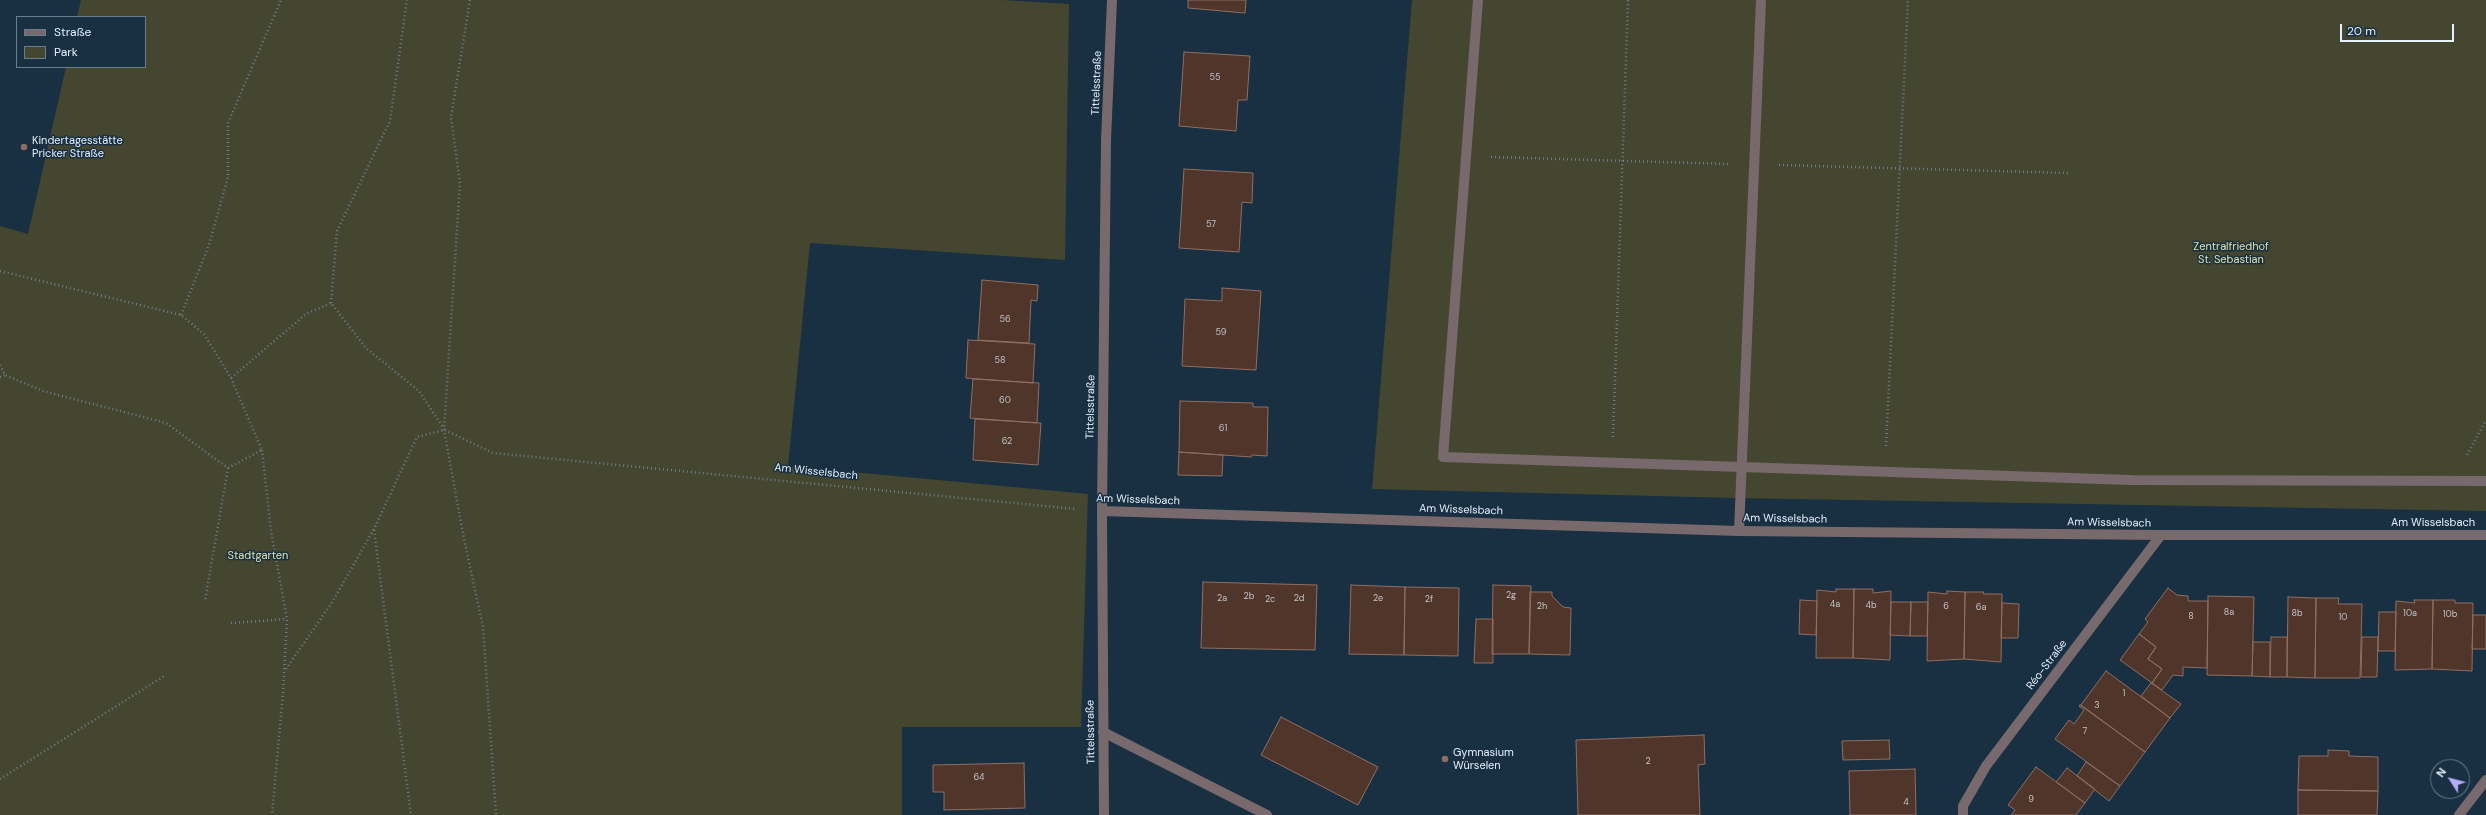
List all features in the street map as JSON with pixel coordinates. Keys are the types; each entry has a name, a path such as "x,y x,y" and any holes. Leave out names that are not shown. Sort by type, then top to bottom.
{"street":[{"name":"Tittelsstraße","path":"1104,815 1102,512 1106,140 1112,0"},
{"path":"1478,0 1443,458 2130,480 2486,480"},
{"path":"1739,531 1761,0"},
{"name":"Am Wisselsbach","path":"1102,512 1739,531 2160,535 2486,535"},
{"name":"Réo-Straße","path":"1963,815 1963,806 1986,766 2160,535"},
{"path":"1103,732 1267,815"},
{"path":"2459,815 2486,780"}],"path":[{"path":"181,314 209,245 228,177 228,123 281,0"},
{"path":"407,0 390,121 337,231 331,303 366,348 419,391 444,430"},
{"path":"470,0 451,117 460,183 444,430 464,539 483,627 496,815"},
{"path":"1612,464 1628,0"},
{"path":"1885,472 1908,0"},
{"path":"0,271 181,314 204,334 231,378 262,450 271,531 288,619 272,815"},
{"path":"231,378 306,314 331,303"},
{"path":"0,365 5,375 43,391 166,423 228,468"},
{"path":"0,377 5,375"},
{"path":"2463,481 2464,461 2486,420"},
{"path":"285,670 331,604 374,529 417,437 444,430"},
{"name":"Am Wisselsbach","path":"444,430 493,453 1102,512"},
{"path":"228,468 262,450"},
{"path":"205,601 228,468"},
{"path":"374,529 411,815"},
{"path":"231,623 288,619"},
{"path":"0,779 166,675"}],"green space":[{"name":"Stadtgarten","path":"81,0 1002,0 1069,4 1065,260 810,243 788,466 1088,494 1081,727 902,727 902,815 0,815 0,226 28,234 66,68 146,68 146,16 77,16"},
{"name":"Zentralfriedhof St. Sebastian","path":"1412,0 2486,0 2486,511 1736,498 1372,489"}],"building":[{"path":"1188,0 1246,0 1245,13 1188,8"},
{"path":"1184,52 1250,56 1247,100 1238,100 1236,131 1179,126"},
{"path":"1184,169 1253,173 1252,203 1242,202 1239,252 1179,248"},
{"path":"982,280 1038,285 1037,301 1031,300 1029,343 978,340"},
{"path":"1222,288 1261,291 1256,370 1182,366 1185,299 1222,301"},
{"path":"968,340 1035,344 1033,383 966,378"},
{"path":"973,379 1039,383 1037,423 970,418"},
{"path":"1180,401 1253,403 1253,407 1268,407 1267,456 1252,455 1251,457 1179,452"},
{"path":"975,419 1041,423 1038,465 973,460"},
{"path":"1179,452 1223,455 1222,476 1178,475"},
{"path":"1203,582 1317,585 1315,650 1201,648"},
{"path":"1351,585 1405,587 1404,655 1349,654"},
{"path":"1493,585 1531,586 1529,654 1492,654"},
{"path":"1405,587 1459,588 1458,656 1404,655"},
{"path":"2168,588 2177,595 2188,596 2188,601 2208,601 2207,668 2183,667 2183,676 2173,675 2162,690 2152,683 2162,669 2148,659 2156,647 2139,634 2148,622 2145,619"},
{"path":"1836,589 1854,589 1853,658 1816,658 1817,590 1836,592"},
{"path":"1854,589 1873,589 1873,593 1891,591 1890,660 1853,658"},
{"path":"1947,591 1965,592 1964,659 1927,661 1928,592 1947,594"},
{"path":"1530,592 1552,592 1552,596 1563,607 1571,608 1570,655 1529,654"},
{"path":"1965,592 2002,594 2001,662 1964,659"},
{"path":"2208,596 2254,597 2252,676 2207,675"},
{"path":"2288,597 2316,598 2315,678 2287,677"},
{"path":"2316,598 2339,598 2338,604 2362,604 2360,678 2315,678"},
{"path":"1800,600 1817,601 1816,635 1799,634"},
{"path":"2414,600 2433,600 2432,669 2395,670 2396,601 2415,603"},
{"path":"2433,600 2455,600 2455,603 2473,603 2472,671 2432,669"},
{"path":"1891,602 1911,602 1910,636 1890,635"},
{"path":"1911,602 1928,602 1927,636 1910,636"},
{"path":"2002,603 2019,604 2018,638 2001,638"},
{"path":"2379,612 2396,612 2395,651 2378,651"},
{"path":"2473,615 2486,615 2486,649 2472,649"},
{"path":"1476,619 1493,619 1493,663 1474,663"},
{"path":"2139,634 2156,647 2148,659 2162,669 2152,683 2120,660"},
{"path":"2271,637 2287,637 2287,677 2270,677"},
{"path":"2362,637 2378,637 2377,677 2361,677"},
{"path":"2253,642 2270,642 2270,677 2252,676"},
{"path":"2106,671 2170,718 2145,752 2081,705"},
{"path":"2151,683 2181,704 2170,718 2141,696"},
{"path":"2080,705 2145,752 2120,786 2055,739 2069,720 2074,724 2084,710 2079,706"},
{"path":"1281,717 1378,767 1358,805 1261,755"},
{"path":"1704,735 1705,764 1698,765 1700,815 1578,815 1576,740"},
{"path":"1889,740 1890,759 1843,760 1842,741"},
{"path":"2328,750 2349,751 2349,756 2378,757 2378,791 2298,790 2299,756 2328,756"},
{"path":"2086,762 2120,786 2109,801 2077,776"},
{"path":"1024,763 1025,808 944,810 944,792 933,792 933,765"},
{"path":"2036,767 2085,803 2076,815 2011,815 2015,810 2008,805"},
{"path":"2067,768 2095,789 2085,803 2056,782"},
{"path":"1915,769 1916,815 1850,815 1849,771"},
{"path":"2298,790 2378,791 2377,815 2298,815"}],"place":[{"name":"Kindertagesstätte Pricker Straße","path":"24,147"},
{"name":"Gymnasium Würselen","path":"1445,759"}]}
